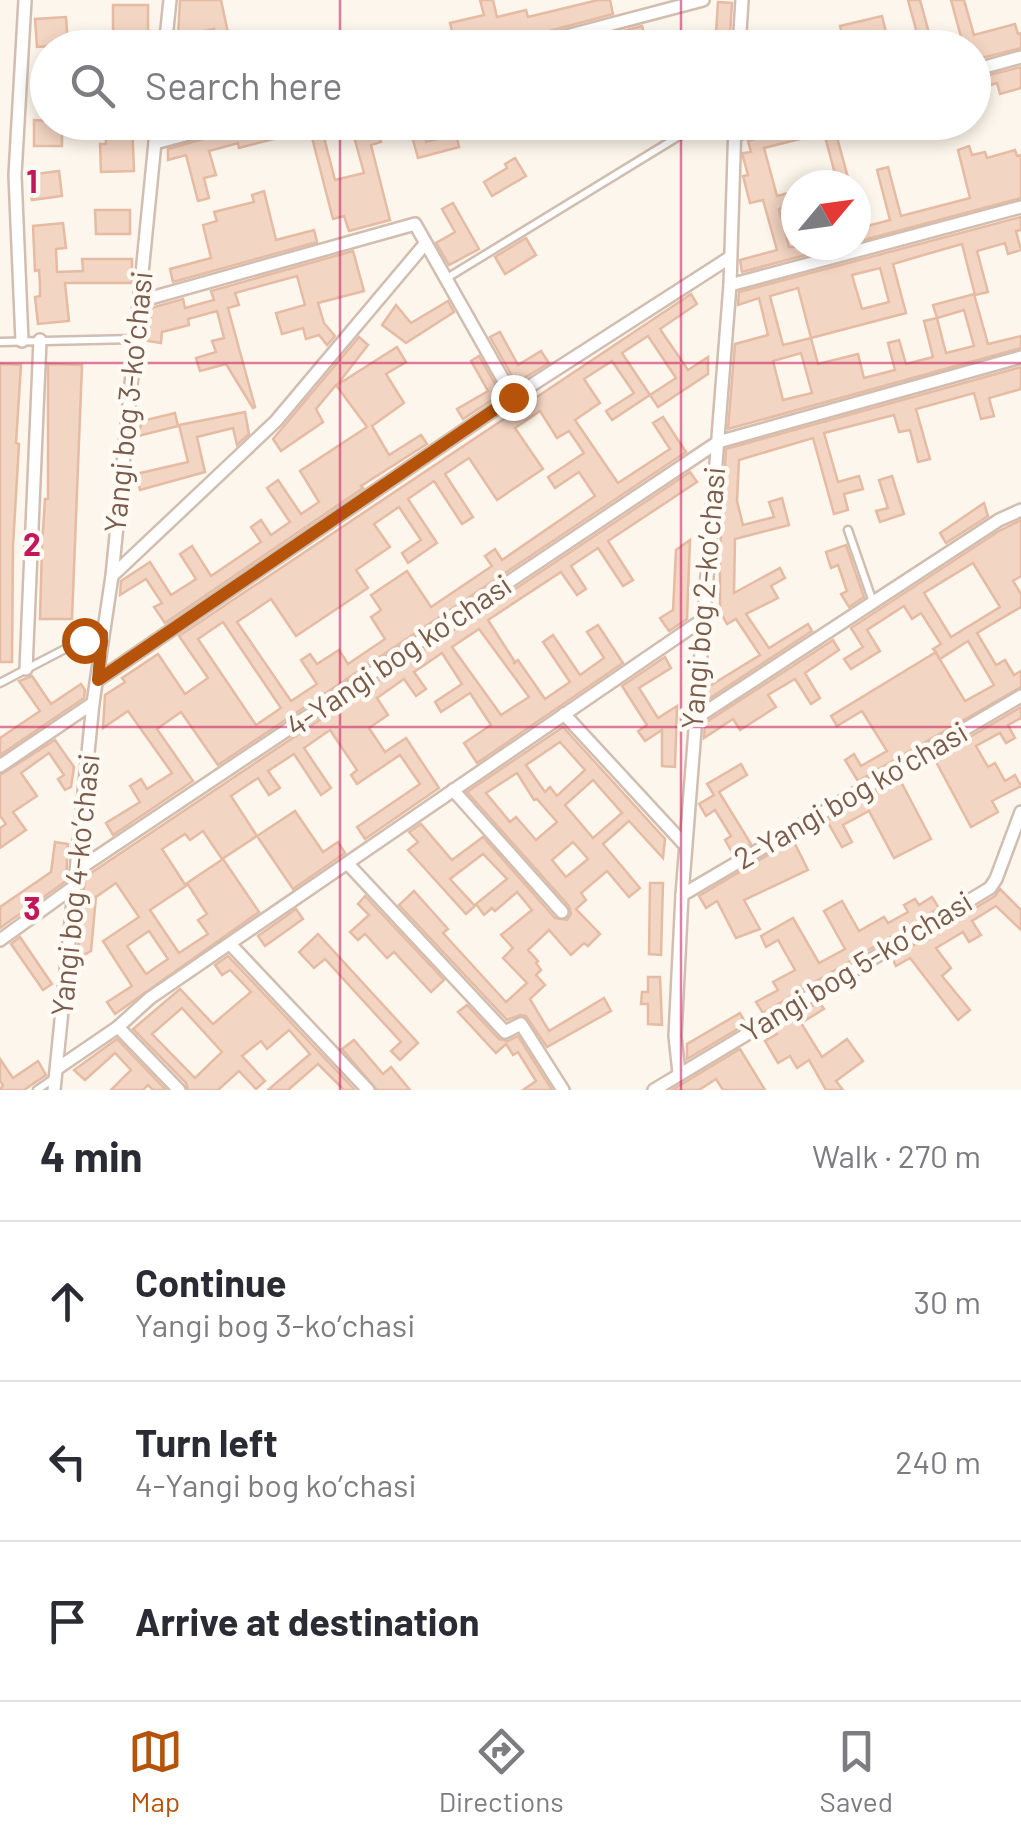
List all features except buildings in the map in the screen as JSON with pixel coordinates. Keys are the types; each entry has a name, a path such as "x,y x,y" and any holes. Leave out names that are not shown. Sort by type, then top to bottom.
{"street":[{"path":"22,341 15,175 25,0"},
{"path":"167,30 170,0"},
{"path":"590,30 703,0"},
{"path":"740,30 742,0"},
{"path":"991,65 1021,57"},
{"name":"Yangi bog 3-koʼchasi","path":"98,680 155,140"},
{"path":"155,143 166,140"},
{"name":"Yangi bog 2-koʼchasi","path":"679,1074 675,1036 684,845 730,285 735,140"},
{"path":"730,285 1021,207"},
{"path":"140,300 414,224 513,397"},
{"path":"112,576 276,421 425,244"},
{"path":"98,680 513,397 730,258"},
{"path":"26,668 40,340"},
{"path":"718,442 1021,357"},
{"name":"4-Yangi bog koʼchasi","path":"79,869 718,442"},
{"path":"693,720 999,520 1021,510"},
{"path":"55,1079 150,998 705,618"},
{"name":"Yangi bog 4-koʼchasi","path":"55,1079 98,680"},
{"name":"2-Yangi bog koʼchasi","path":"682,895 1021,696"},
{"path":"0,766 93,703"},
{"path":"564,714 684,845"},
{"path":"453,790 562,912"},
{"name":"Yangi bog 5-koʼchasi","path":"654,1090 990,888 1021,812"},
{"path":"348,864 505,1032 521,1024 564,1090"},
{"path":"0,940 75,886"},
{"path":"230,944 368,1090"},
{"path":"118,1027 179,1090"}],"lane":[{"path":"446,278 672,140"},
{"path":"0,342 134,339"},
{"path":"848,530 874,604"},
{"path":"0,682 102,634"},
{"path":"38,1090 55,1079"}],"route":[{"path":"84,640 102,634 98,680 513,397"}]}
